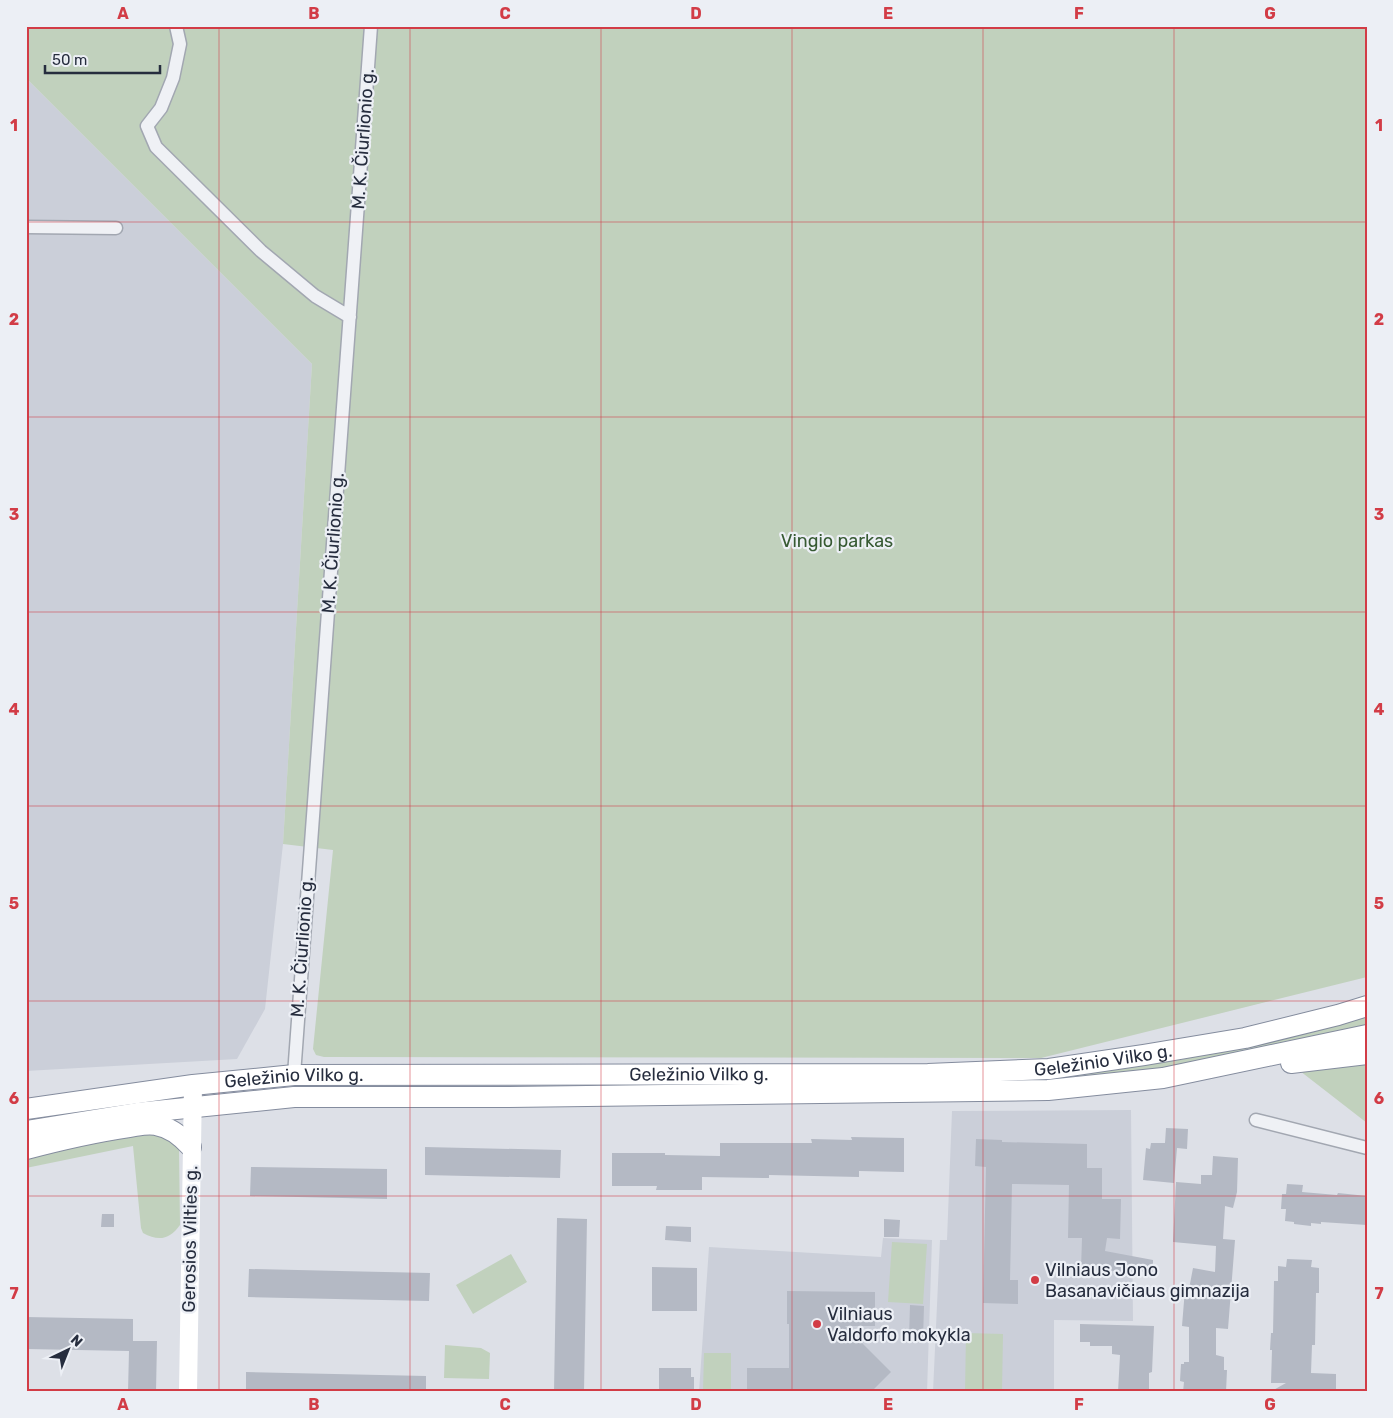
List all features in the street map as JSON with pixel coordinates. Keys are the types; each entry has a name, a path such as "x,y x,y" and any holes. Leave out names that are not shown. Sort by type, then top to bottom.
{"highway":[{"name":"Geležinio Vilko g.","path":"26,1109 193,1086 294,1067 928,1074 1049,1069 1144,1056 1245,1038 1367,1006"},
{"name":"Geležinio Vilko g.","path":"35,1129 137,1114 294,1097 509,1097 1048,1090 1162,1078 1367,1035"},
{"path":"1162,1078 1367,1054"},
{"path":"26,1149 124,1128 153,1124 163,1126 178,1135 191,1147"},
{"path":"35,1129 124,1128"}],"main road":[{"name":"Gerosios Vilties g.","path":"188,1392 193,1086"}],"street":[{"path":"176,26 180,44 173,78 161,108 147,126 156,147 261,251 314,296 350,317"},
{"name":"M. K. Čiurlionio g.","path":"294,1067 371,26"},
{"path":"26,227 116,228"},
{"path":"1256,1120 1367,1148"}],"shaded area":[{"path":"26,78 312,364 283,844 265,1009 237,1059 26,1071"},
{"name":"Vilniaus Jono Basanavičiaus gimnazija","path":"1131,1110 1133,1321 1054,1320 1054,1392 933,1392 940,1240 947,1240 952,1111"},
{"name":"Vilniaus Valdorfo mokykla","path":"883,1238 932,1240 927,1392 699,1392 709,1247 881,1257"}],"green space":[{"name":"Vingio parkas","path":"26,26 1367,26 1367,977 1041,1058 324,1057 316,1055 313,1049 333,850 283,844 312,364 26,78"},
{"path":"1367,1016 1367,1031 1237,1058 1110,1076 1054,1078 1179,1060 1263,1043"},
{"path":"1367,1063 1367,1123 1300,1071"},
{"path":"161,1133 179,1147 180,1225 164,1238 149,1236 143,1233 141,1228 133,1146 26,1168 26,1157 99,1139"},
{"path":"892,1242 927,1244 923,1304 888,1302"},
{"path":"511,1254 527,1282 473,1314 456,1285"},
{"path":"966,1333 1003,1334 1002,1392 965,1392"},
{"path":"445,1345 481,1348 490,1353 489,1379 444,1378"},
{"path":"704,1353 731,1353 731,1392 703,1392"}],"building":[{"path":"1166,1128 1188,1129 1187,1149 1177,1148 1174,1183 1143,1180 1146,1148 1150,1149 1151,1143 1165,1143"},
{"path":"851,1137 904,1138 904,1172 859,1171 859,1177 769,1175 769,1178 702,1177 702,1190 656,1190 657,1186 612,1186 612,1153 720,1156 720,1143 812,1143 811,1139 852,1140"},
{"path":"976,1139 1002,1140 1002,1142 1087,1144 1087,1168 1102,1168 1102,1199 1121,1199 1120,1239 1107,1238 1105,1251 1153,1260 1153,1272 1081,1270 1082,1238 1068,1238 1069,1185 1012,1184 1010,1280 1018,1280 1018,1304 983,1303 986,1167 975,1166"},
{"path":"425,1147 561,1150 560,1178 425,1175"},
{"path":"1213,1156 1238,1158 1237,1192 1233,1208 1225,1206 1223,1239 1235,1240 1228,1329 1216,1328 1216,1355 1224,1357 1224,1370 1227,1370 1226,1392 1183,1392 1184,1382 1180,1381 1181,1364 1189,1362 1189,1327 1182,1326 1185,1289 1189,1289 1193,1268 1215,1272 1216,1246 1173,1242 1176,1182 1201,1184 1201,1175 1212,1175"},
{"path":"251,1167 387,1169 387,1199 250,1196"},
{"path":"1287,1184 1303,1185 1302,1192 1367,1196 1367,1225 1321,1222 1321,1224 1311,1223 1311,1226 1285,1221 1286,1209 1281,1209 1282,1194 1286,1194"},
{"path":"102,1214 114,1214 114,1227 101,1227"},
{"path":"557,1218 587,1219 584,1392 554,1392"},
{"path":"884,1219 900,1220 899,1237 884,1237"},
{"path":"666,1226 691,1227 691,1242 665,1240"},
{"path":"1287,1259 1312,1260 1311,1267 1319,1268 1319,1293 1316,1293 1315,1345 1312,1345 1311,1373 1336,1374 1336,1392 1270,1392 1286,1383 1271,1383 1272,1350 1270,1350 1271,1333 1273,1333 1274,1281 1278,1281 1278,1266 1286,1267"},
{"path":"652,1267 697,1268 697,1311 652,1311"},
{"path":"249,1269 430,1273 429,1301 248,1297"},
{"path":"787,1291 875,1292 875,1326 845,1326 891,1372 871,1392 747,1392 747,1368 789,1368"},
{"path":"910,1305 924,1306 923,1339 909,1338"},
{"path":"26,1317 133,1319 133,1341 157,1341 156,1392 128,1392 129,1351 26,1349"},
{"path":"1080,1324 1154,1326 1149,1392 1118,1392 1120,1355 1112,1354 1112,1346 1090,1346 1090,1342 1080,1342"},
{"path":"659,1368 691,1368 691,1377 694,1377 694,1392 659,1391"},
{"path":"246,1372 426,1376 426,1392 246,1392"}],"place":[{"name":"Vilniaus Jono Basanavičiaus gimnazija","path":"1035,1280"},
{"name":"Vilniaus Valdorfo mokykla","path":"817,1324"}]}
